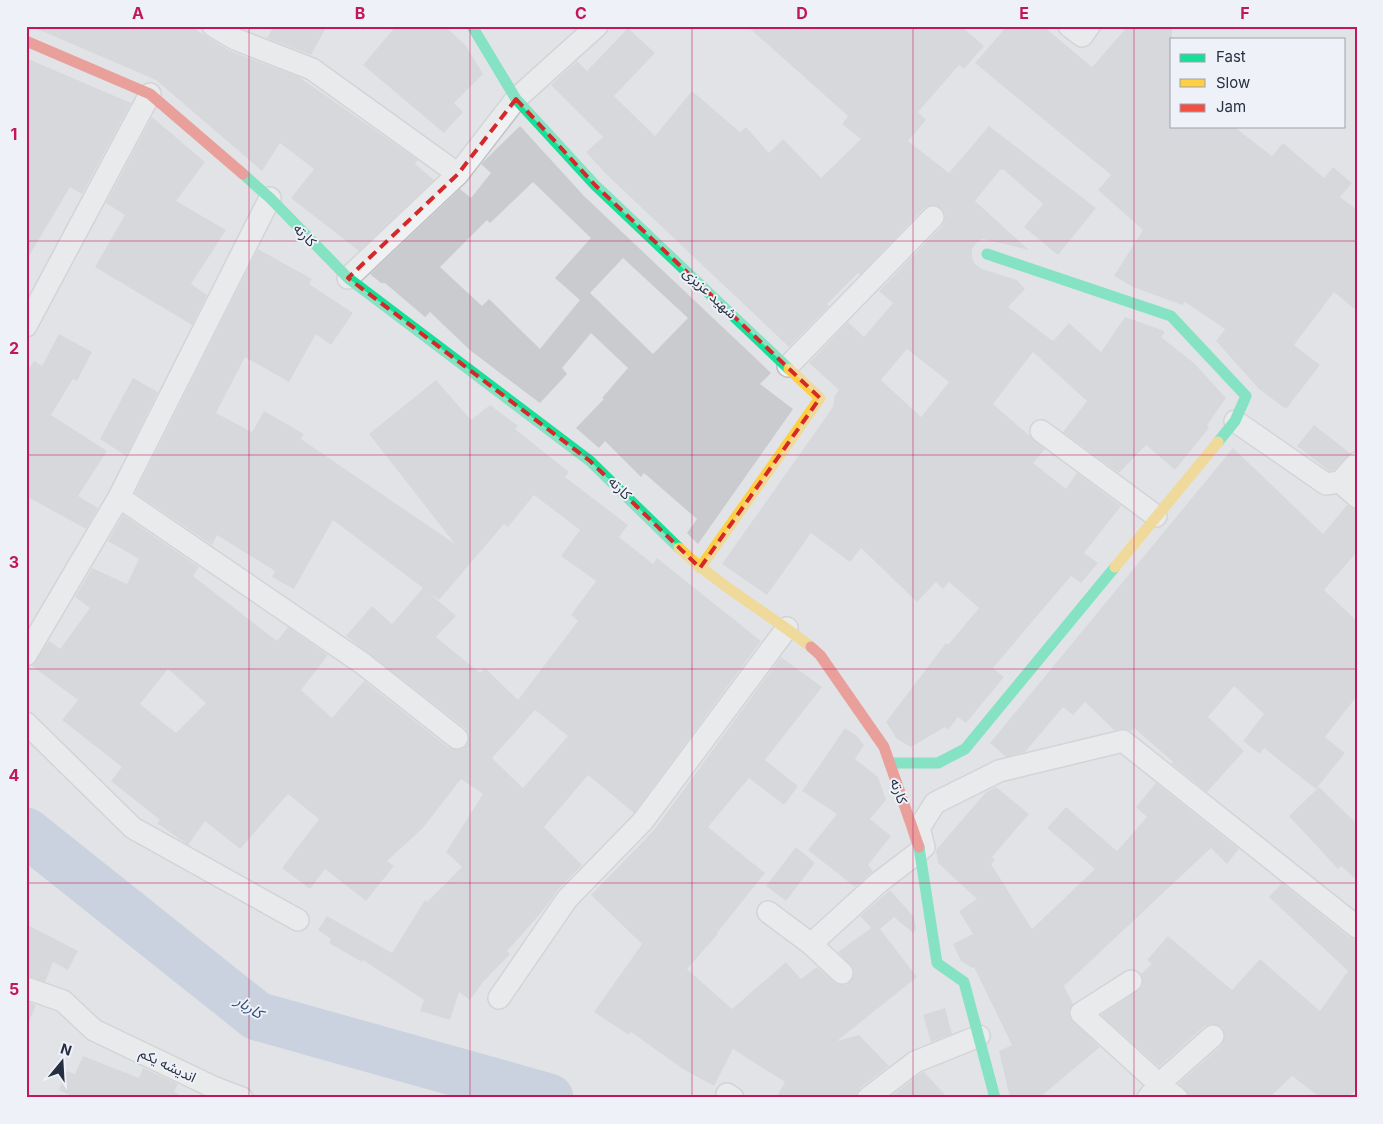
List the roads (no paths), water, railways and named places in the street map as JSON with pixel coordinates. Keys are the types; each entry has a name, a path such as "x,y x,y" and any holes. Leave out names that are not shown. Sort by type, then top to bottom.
{"street":[{"path":"213,26 235,39 312,69 458,174"},
{"name":"شهید عزیزی","path":"472,26 516,99 595,185 820,398 700,568"},
{"path":"348,278 458,174 516,99 597,26"},
{"path":"1069,26 1082,36 1089,26"},
{"name":"کارته","path":"26,41 150,94 270,198 348,278 590,460 700,568 787,628 820,655 884,747 920,851 931,934 938,963 964,982 995,1098"},
{"path":"26,326 150,94"},
{"path":"26,655 119,497 270,198"},
{"path":"788,366 933,217"},
{"path":"890,763 938,763 965,749 1235,421 1246,396 1171,316 987,254"},
{"path":"1235,421 1326,484 1340,482 1357,462"},
{"path":"1041,431 1156,516"},
{"path":"1340,482 1357,497"},
{"path":"119,497 362,663 458,738"},
{"path":"499,998 567,900 643,821 787,628"},
{"path":"26,723 133,828 298,920"},
{"path":"931,934 930,867 919,828 935,803 999,771 1123,741 1357,927"},
{"path":"811,944 878,883 920,851"},
{"path":"768,912 811,944 842,973"},
{"path":"1131,981 1081,1013 1153,1091 1177,1098"},
{"name":"اندیشه یکم","path":"26,988 63,1001 94,1030 210,1092 242,1098"},
{"path":"868,1098 915,1062 979,1036"},
{"path":"1153,1091 1213,1036"}],"waterway":[{"name":"کاربار","path":"26,832 257,1016 549,1098"}]}
